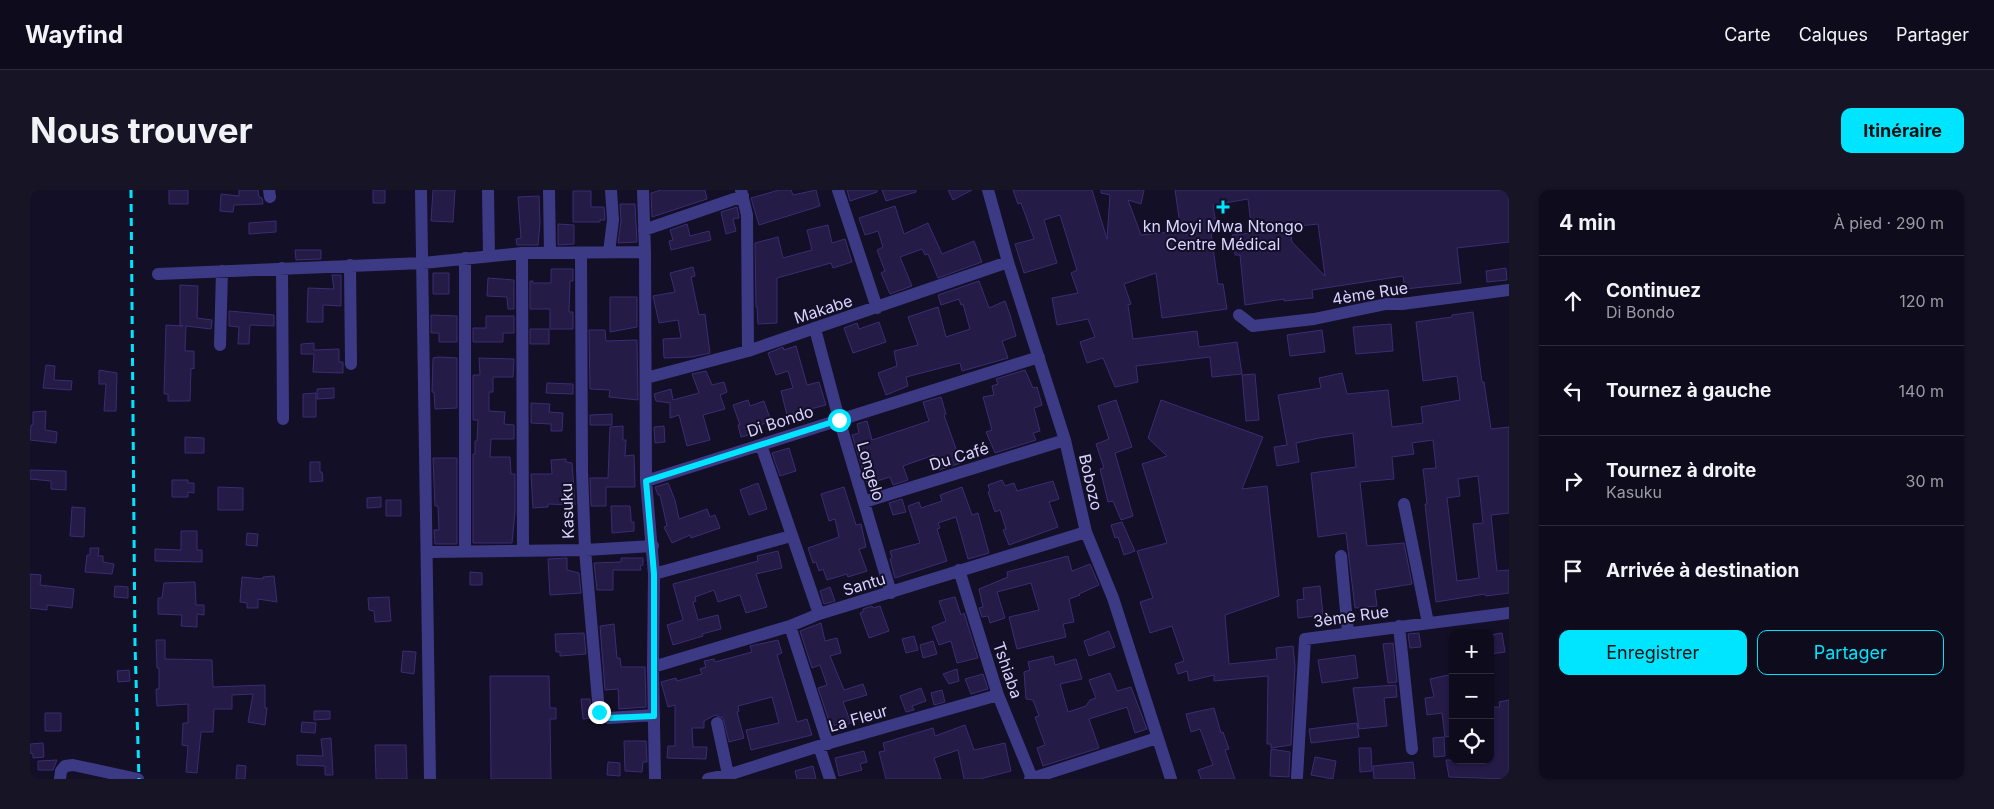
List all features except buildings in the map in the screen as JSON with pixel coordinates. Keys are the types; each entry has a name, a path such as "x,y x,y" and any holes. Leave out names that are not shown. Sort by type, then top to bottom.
{"street":[{"path":"421,190 430,779"},
{"path":"488,190 488,256"},
{"path":"549,190 550,253"},
{"path":"609,252 613,220 611,190"},
{"path":"643,190 646,481 654,574 655,779"},
{"path":"838,190 877,308"},
{"name":"Bobozo","path":"988,190 1008,262 1065,440 1086,532 1113,598 1171,779"},
{"path":"644,230 742,193 747,215 748,351"},
{"path":"158,274 423,263 522,253 645,252"},
{"path":"522,253 524,550"},
{"name":"Kasuku","path":"581,253 582,470 585,550 599,712 609,718 654,716"},
{"path":"465,258 465,551"},
{"name":"Makabe","path":"646,378 748,351 1008,262"},
{"path":"350,265 351,364"},
{"path":"282,268 283,419"},
{"path":"220,345 222,271"},
{"name":"4ème Rue","path":"1239,315 1253,326 1314,319 1386,304 1402,304 1509,290"},
{"name":"Longelo","path":"815,329 839,420 891,593"},
{"name":"Di Bondo","path":"646,481 1039,357"},
{"name":"Du Café","path":"864,502 1065,440"},
{"path":"761,444 819,614"},
{"path":"1404,504 1428,623"},
{"name":"Santu","path":"653,667 790,626 819,614 1086,532"},
{"path":"654,574 791,536"},
{"path":"428,552 585,550 653,546"},
{"path":"1341,556 1348,633"},
{"name":"Tshiaba","path":"959,570 998,695 1031,778"},
{"name":"3ème Rue","path":"1297,777 1306,639 1509,613"},
{"path":"790,626 824,745 830,779"},
{"path":"1399,626 1412,749"},
{"name":"La Fleur","path":"708,779 728,777 824,745 998,695"},
{"path":"717,723 728,777"},
{"path":"1031,778 1158,738"},
{"path":"60,779 61,771 65,766 73,765 138,779"}],"railway":[{"path":"131,190 135,645 139,779"}],"place":[{"name":"kn Moyi Mwa Ntongo Centre Médical","path":"1223,207"}],"route":[{"path":"599,712 609,718 654,716 654,574 646,481 839,420"}]}
